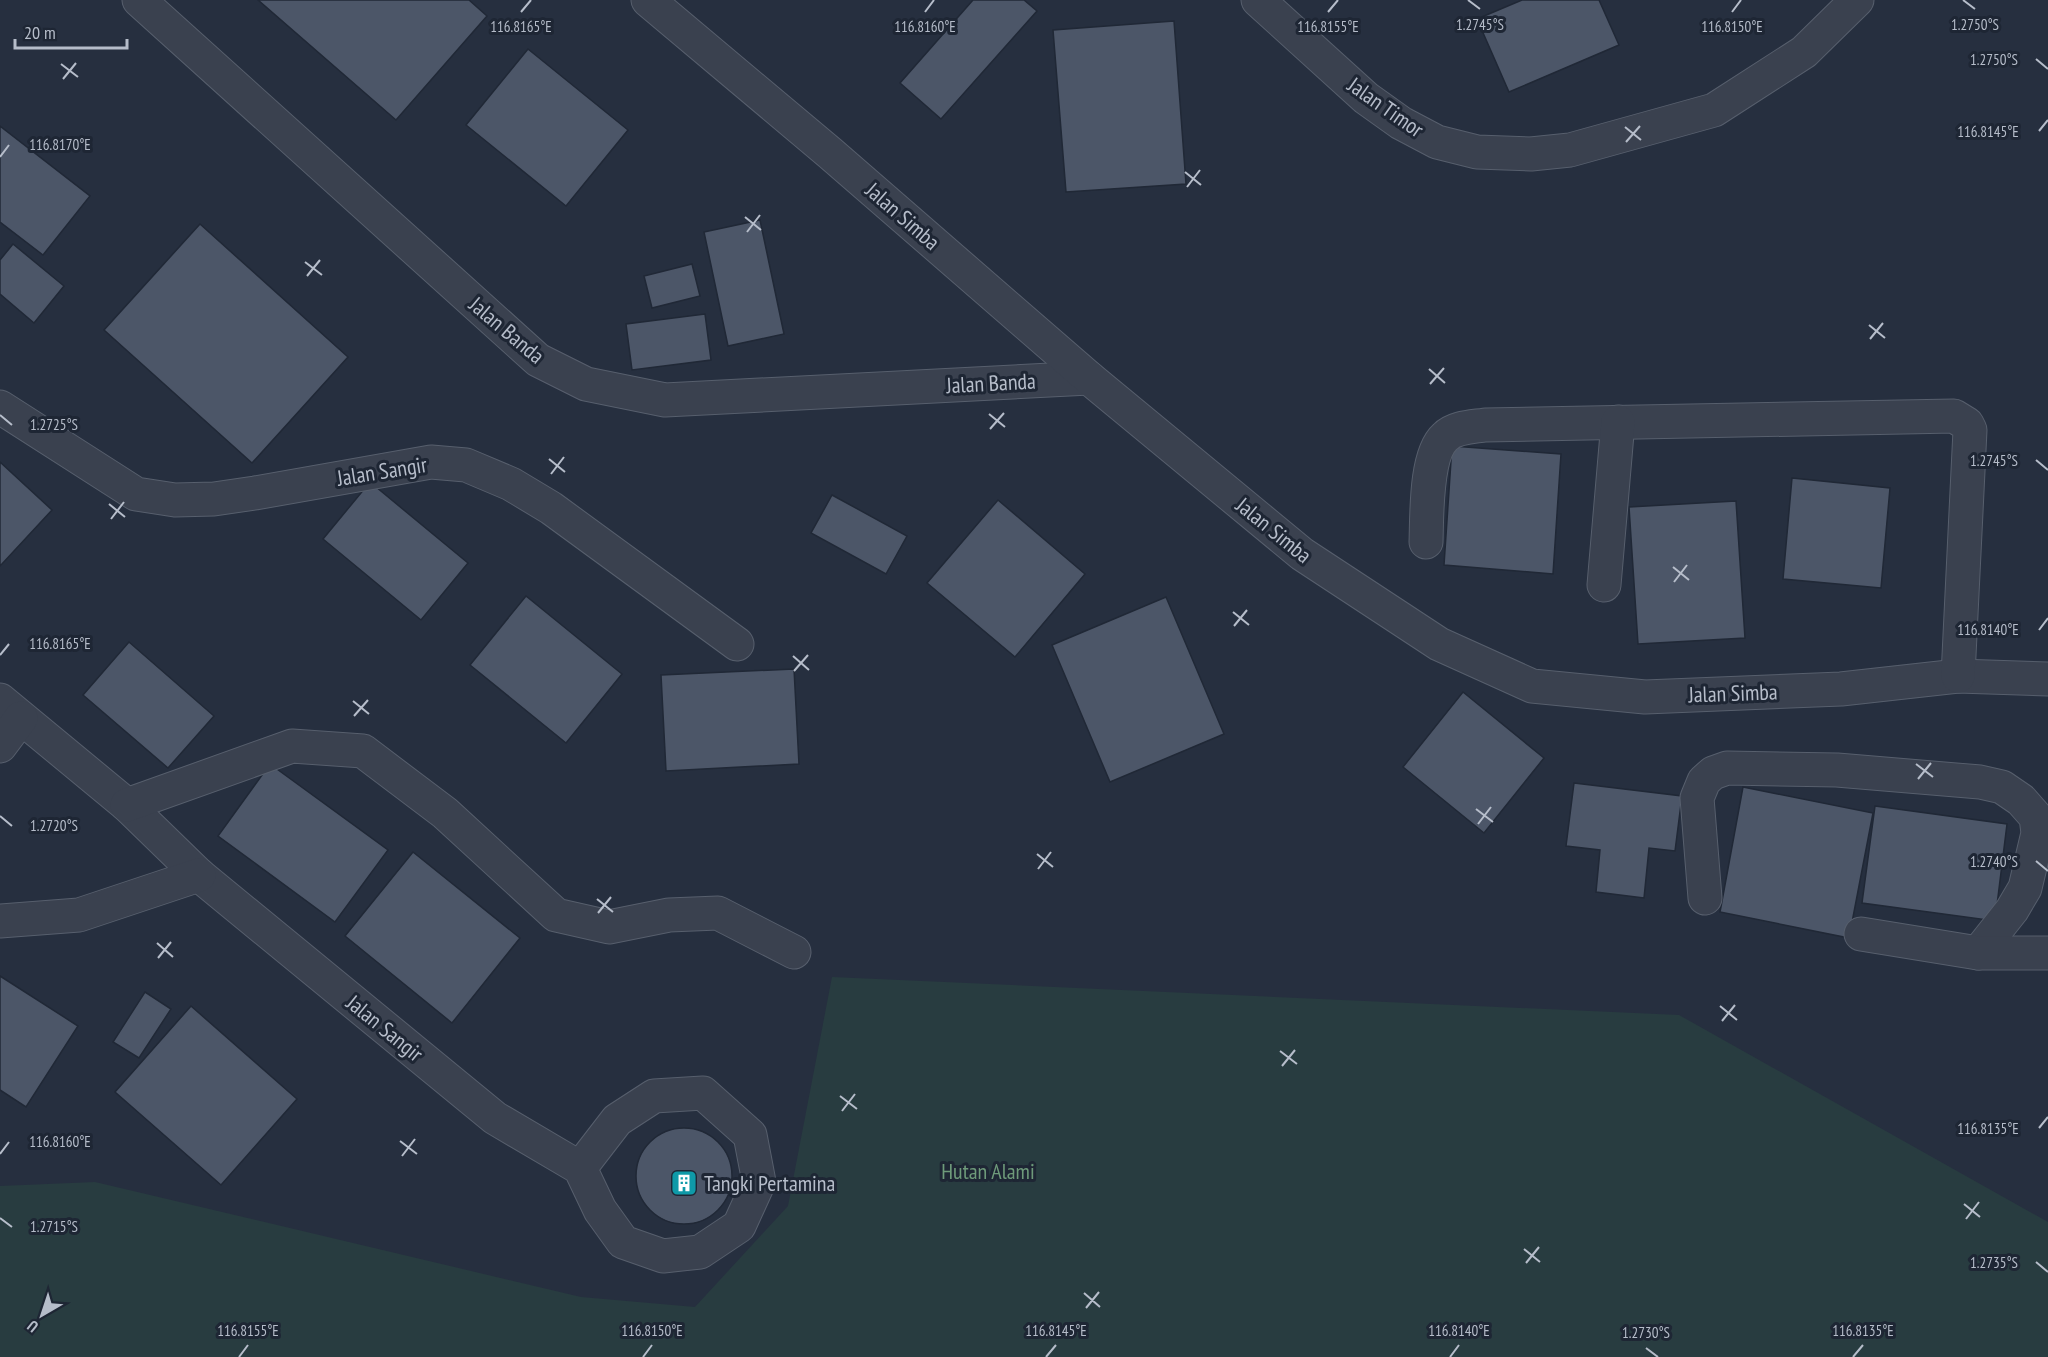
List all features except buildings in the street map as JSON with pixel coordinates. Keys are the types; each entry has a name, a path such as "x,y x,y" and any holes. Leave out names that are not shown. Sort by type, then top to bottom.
{"street":[{"name":"Jalan Banda","path":"139,0 538,360 586,384 665,399 1089,378"},
{"name":"Jalan Simba","path":"648,0 839,161 1089,378 1302,554 1439,644 1532,686 1645,697 1841,689 1958,676 2048,679"},
{"name":"Jalan Timor","path":"1258,0 1366,98 1401,123 1437,142 1477,152 1531,154 1570,150 1714,110 1804,52 1857,0"},
{"name":"Jalan Sangir","path":"0,407 136,494 175,500 214,499 255,493 431,462 466,465 511,484 551,508 737,644"},
{"path":"1426,543 1428,480 1435,455 1444,438 1457,429 1485,425 1954,416 1961,419 1970,430 1958,676"},
{"path":"1604,585 1618,422"},
{"name":"Jalan Sangir","path":"0,746 10,709 127,805 199,875 495,1118 580,1168"},
{"path":"127,805 292,746 363,751 445,813 556,915 609,927 669,915 718,913 794,952"},
{"path":"1705,898 1697,798 1704,781 1713,773 1727,768 1837,770 1980,782 2002,787 2020,800 2036,817 2038,833 2025,888 2012,910 1978,953"},
{"path":"0,921 79,915 199,875"},
{"path":"1861,934 1978,953 2048,953"},
{"path":"704,1093 750,1135 759,1182 739,1226 700,1252 663,1256 623,1242 600,1210 580,1168 617,1120 654,1096 704,1093"}],"green space":[{"name":"Hutan Alami","path":"832,977 1679,1015 2048,1222 2048,1357 0,1357 0,1186 95,1182 581,1297 695,1307 788,1206"}],"place":[{"name":"Tangki Pertamina","path":"684,1183"}]}
